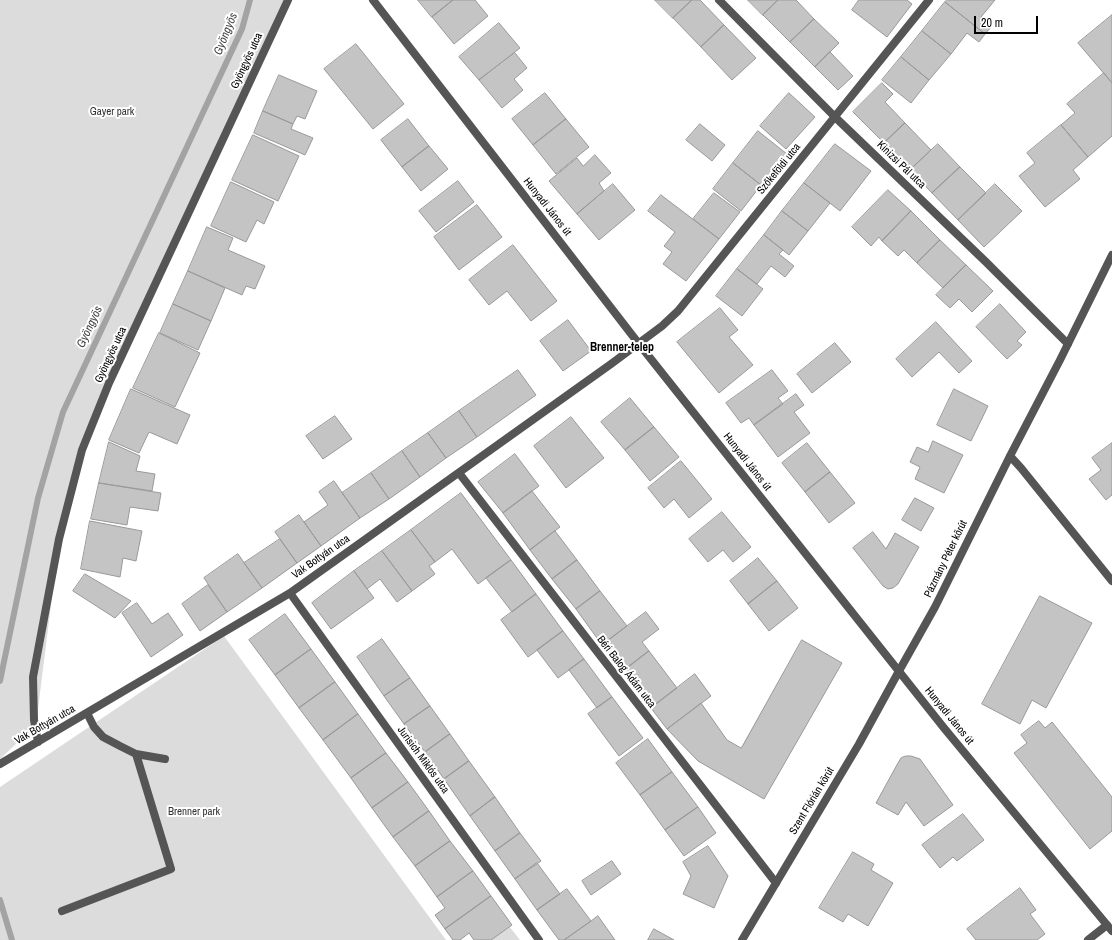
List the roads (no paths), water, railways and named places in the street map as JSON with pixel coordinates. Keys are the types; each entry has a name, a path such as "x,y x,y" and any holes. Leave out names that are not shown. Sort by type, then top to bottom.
{"street":[{"name":"Gyöngyös utca","path":"38,742 34,720 33,677 59,539 82,450 109,383 288,0"},
{"name":"Hunyadi János út","path":"373,0 639,344 898,671 1110,928"},
{"name":"Kinizsi Pál utca","path":"720,0 835,117 986,262 1068,344"},
{"name":"Szőkeföldi utca","path":"639,344 678,311 929,0"},
{"name":"Pázmány Péter körút","path":"898,671 935,607 1112,255"},
{"name":"Vak Bottyán utca","path":"0,764 290,593 639,344"},
{"path":"1010,456 1112,581"},
{"name":"Béri Balog Ádám utca","path":"458,473 776,883"},
{"name":"Jurisich Miklós utca","path":"290,593 539,940"},
{"name":"Szent Flórián körút","path":"742,940 859,744 898,671"},
{"path":"87,713 94,727 103,737 136,754 165,759"},
{"path":"62,911 171,868 136,754"},
{"path":"1088,940 1110,928"}],"waterway":[{"name":"Gyöngyös","path":"0,681 38,498 63,412 242,29 250,0"},
{"name":"Gyöngyös","path":"0,900 12,940"}],"district":[{"name":"Brenner-telep","path":"622,348"}],"park label":[{"name":"Gayer park","path":"112,112"},
{"name":"Brenner park","path":"194,812"}]}
